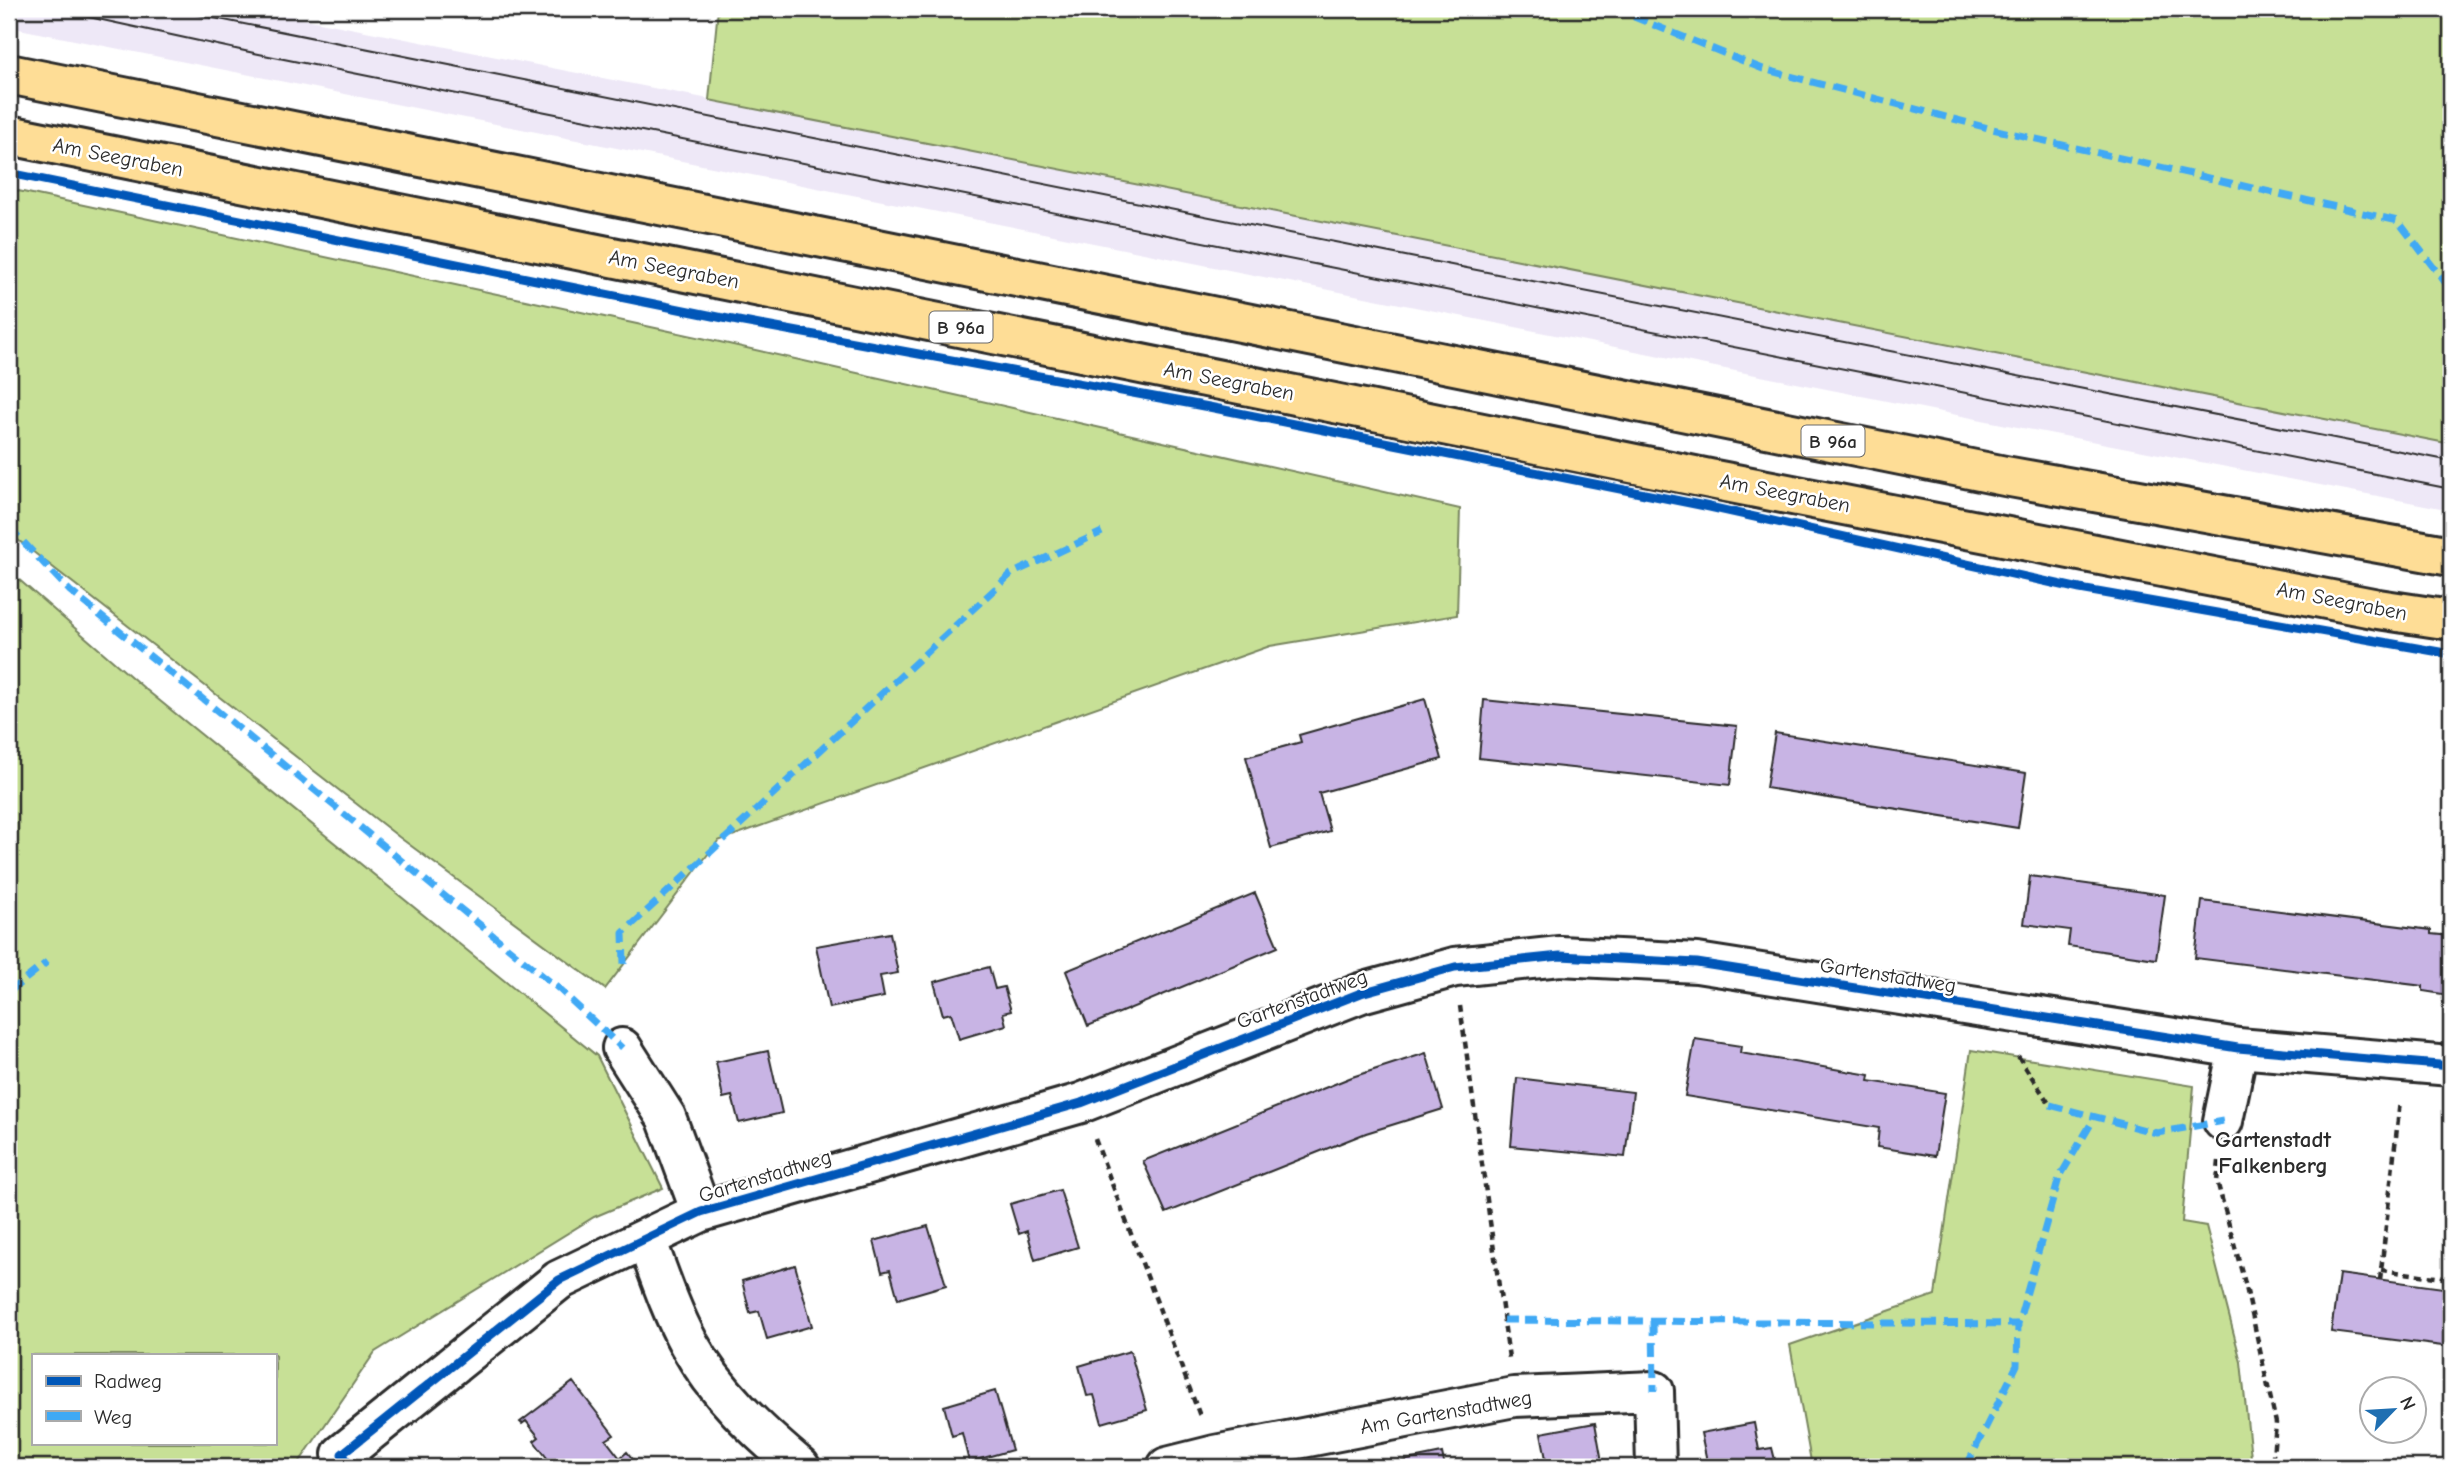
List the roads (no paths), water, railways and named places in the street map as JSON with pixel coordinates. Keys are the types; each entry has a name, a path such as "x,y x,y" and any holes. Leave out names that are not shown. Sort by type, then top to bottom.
{"main road":[{"name":"B 96a","path":"9,74 2005,476 2451,556"},
{"name":"Am Seegraben","path":"9,135 1710,479 2378,609 2451,620"}],"street":[{"name":"Gartenstadtweg","path":"347,1461 559,1280 701,1212 1081,1102 1362,993 1455,967 1560,956 1697,963 2238,1048 2451,1066"},
{"path":"622,1048 666,1117 701,1212"},
{"path":"2223,1121 2238,1048"},
{"path":"646,1239 670,1304 696,1355 717,1385 756,1430 800,1467"},
{"name":"Am Gartenstadtweg","path":"1167,1467 1215,1455 1514,1397 1654,1391 1656,1467"}],"tram line":[{"path":"52,9 556,114 2451,489"},
{"path":"169,9 1385,252 2451,461"}],"district":[{"name":"Gartenstadt Falkenberg","path":"2273,1152"}]}
